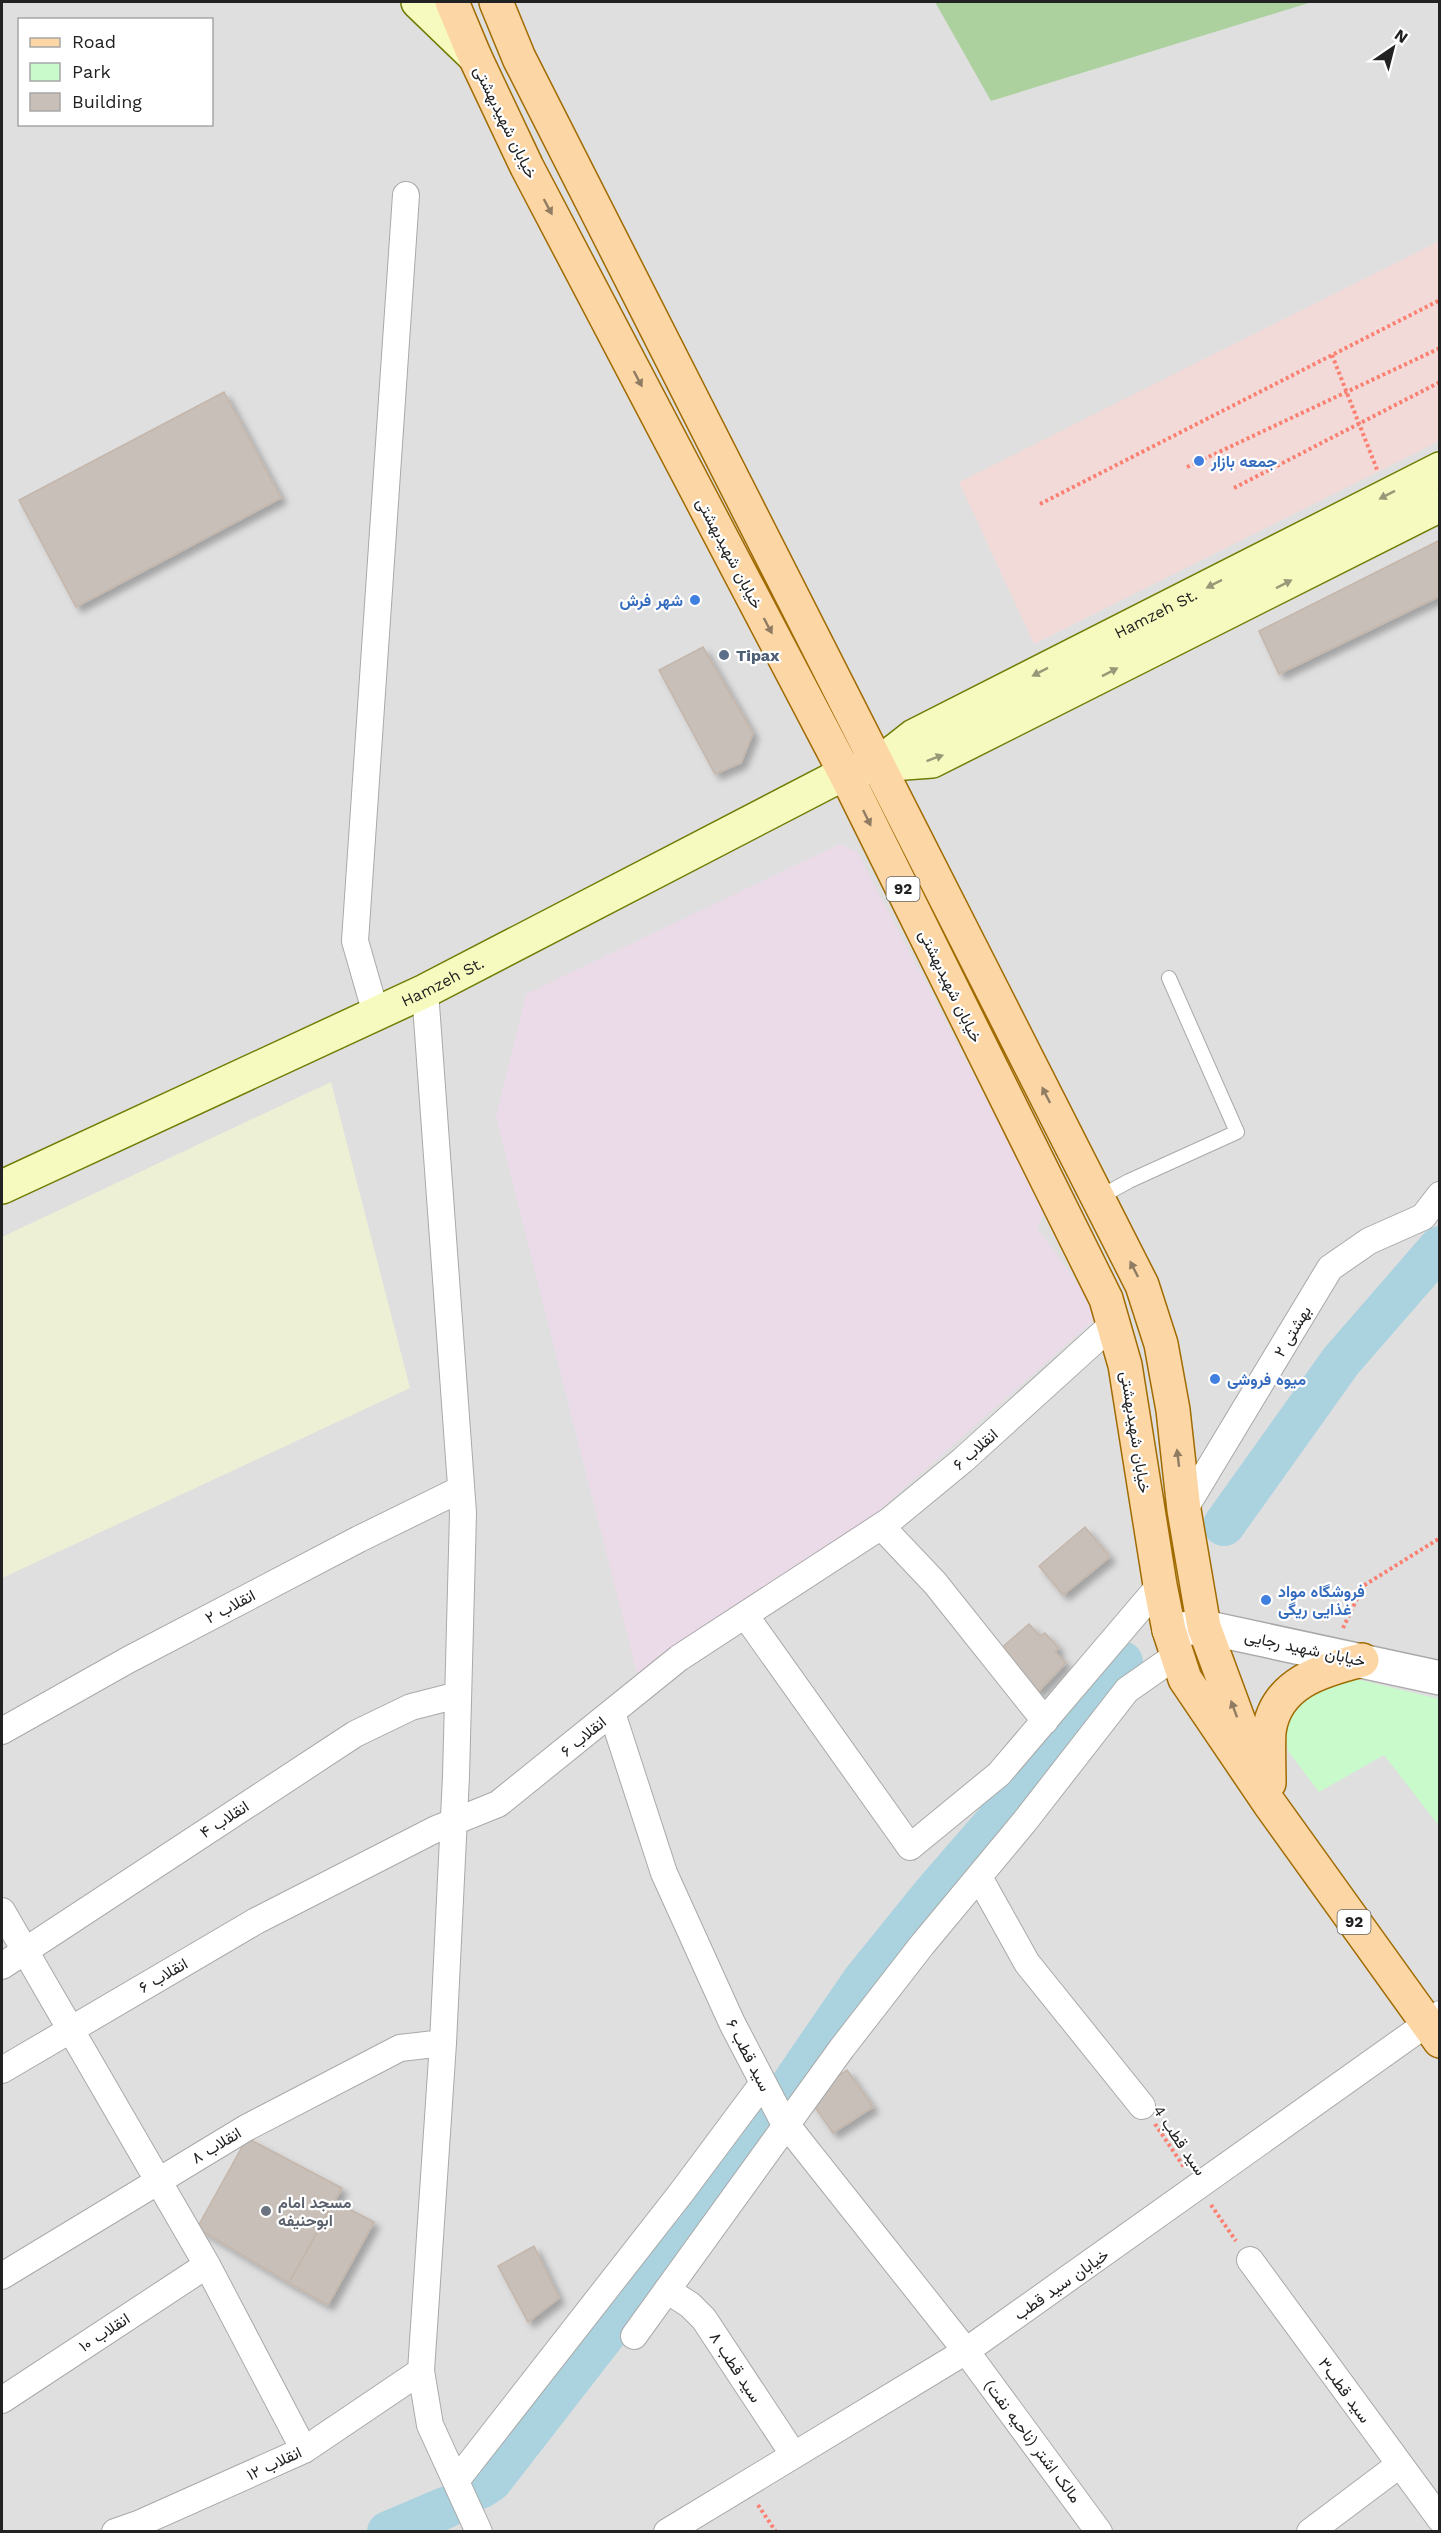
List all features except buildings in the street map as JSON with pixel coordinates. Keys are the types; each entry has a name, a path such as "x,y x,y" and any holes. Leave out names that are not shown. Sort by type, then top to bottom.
{"main road":[{"path":"418,2 475,57"},
{"name":"خیابان شهیدبهشتی","path":"452,2 475,57 527,167 845,773 1106,1299 1125,1365 1160,1585 1173,1643 1185,1678 1269,1803 1435,2026"},
{"name":"خیابان شهیدبهشتی","path":"495,2 519,58 1142,1286 1161,1344 1173,1410 1184,1510 1203,1627 1269,1803"},
{"name":"Hamzeh St.","path":"877,765 914,736 1440,469"},
{"name":"Hamzeh St.","path":"8,1180 425,991 845,773 877,765 932,761 1440,505"},
{"path":"1269,1803 1269,1731 1276,1708 1297,1684 1318,1671 1362,1660"}],"street":[{"path":"376,1014 355,941 406,195"},
{"path":"425,991 463,1513 454,1821 443,2043 421,2371 430,2425 480,2532"},
{"name":"بهشتی ۲","path":"1184,1510 1330,1268 1369,1241 1423,1217 1440,1195"},
{"name":"انقلاب ۶","path":"2,2070 256,1921 454,1821 498,1804 679,1658 881,1526 963,1460 1113,1324"},
{"name":"انقلاب ۲","path":"2,1731 128,1660 359,1539 461,1489"},
{"path":"881,1526 935,1583 1045,1721"},
{"path":"745,1615 910,1847 999,1773 1160,1585"},
{"name":"خیابان شهید رجایی","path":"1173,1643 1203,1627 1440,1678"},
{"path":"634,2336 842,2048 1127,1690 1173,1643"},
{"name":"انقلاب ۴","path":"2,1966 355,1734 411,1707 458,1695"},
{"name":"سید قطب ۶","path":"612,1713 664,1873 732,2024 763,2083 787,2125 966,2351"},
{"path":"978,1877 1027,1963 1142,2106"},
{"path":"2,1911 159,2179 304,2450"},
{"name":"خیابان سید قطب","path":"667,2532 966,2351 1198,2188 1435,2026"},
{"name":"انقلاب ۸","path":"2,2276 246,2128 400,2048 443,2043"},
{"path":"456,2481 681,2193 763,2083"},
{"name":"سید قطب۳","path":"1250,2260 1440,2519"},
{"name":"انقلاب ۱۰","path":"2,2400 207,2265"},
{"name":"سید قطب ۸","path":"667,2290 690,2305 704,2319 793,2454"},
{"name":"مالک اشتر (ناحیه نفت)","path":"966,2351 1099,2532"},
{"name":"انقلاب ۱۲","path":"115,2532 138,2524 304,2450 421,2371"},
{"path":"1310,2532 1399,2465"}],"lane":[{"path":"1098,1198 1129,1181 1237,1132 1169,978"}],"path":[{"path":"1040,504 1440,300"},
{"path":"1187,467 1440,348"},
{"path":"1332,355 1387,496"},
{"path":"1234,488 1440,382"},
{"path":"1330,1653 1363,1586 1440,1538"},
{"name":"سید قطب 4","path":"1142,2106 1250,2260"},
{"path":"744,2485 776,2532"}],"shaded area":[{"path":"2,2 1439,2 1439,2531 2,2531"},
{"name":"جمعه بازار","path":"1439,241 1439,441 1034,644 959,482"},
{"path":"840,844 857,852 1045,1211 1037,1228 1086,1295 1094,1320 867,1521 638,1678 496,1117 526,994"}],"green space":[{"path":"935,2 1312,2 991,101"},
{"path":"331,1082 410,1388 2,1578 2,1237"},
{"path":"1352,1678 1439,1699 1439,1826 1384,1755 1319,1792 1288,1751 1285,1730 1293,1712 1307,1693"}],"waterway":[{"path":"1224,1525 1341,1361 1440,1247"},
{"path":"788,2090 862,1982 933,1894 1032,1780 1122,1662"},
{"path":"480,2488 491,2481 737,2164 764,2124"},
{"path":"388,2532 447,2507"}],"place":[{"name":"جمعه بازار","path":"1199,461"},
{"name":"شهر فرش","path":"695,600"},
{"name":"Tipax","path":"724,655"},
{"name":"میوه فروشی","path":"1215,1379"},
{"name":"فروشگاه مواد غذایی ریگی","path":"1266,1600"},
{"name":"مسجد امام ابوحنیفه","path":"266,2211"}]}
